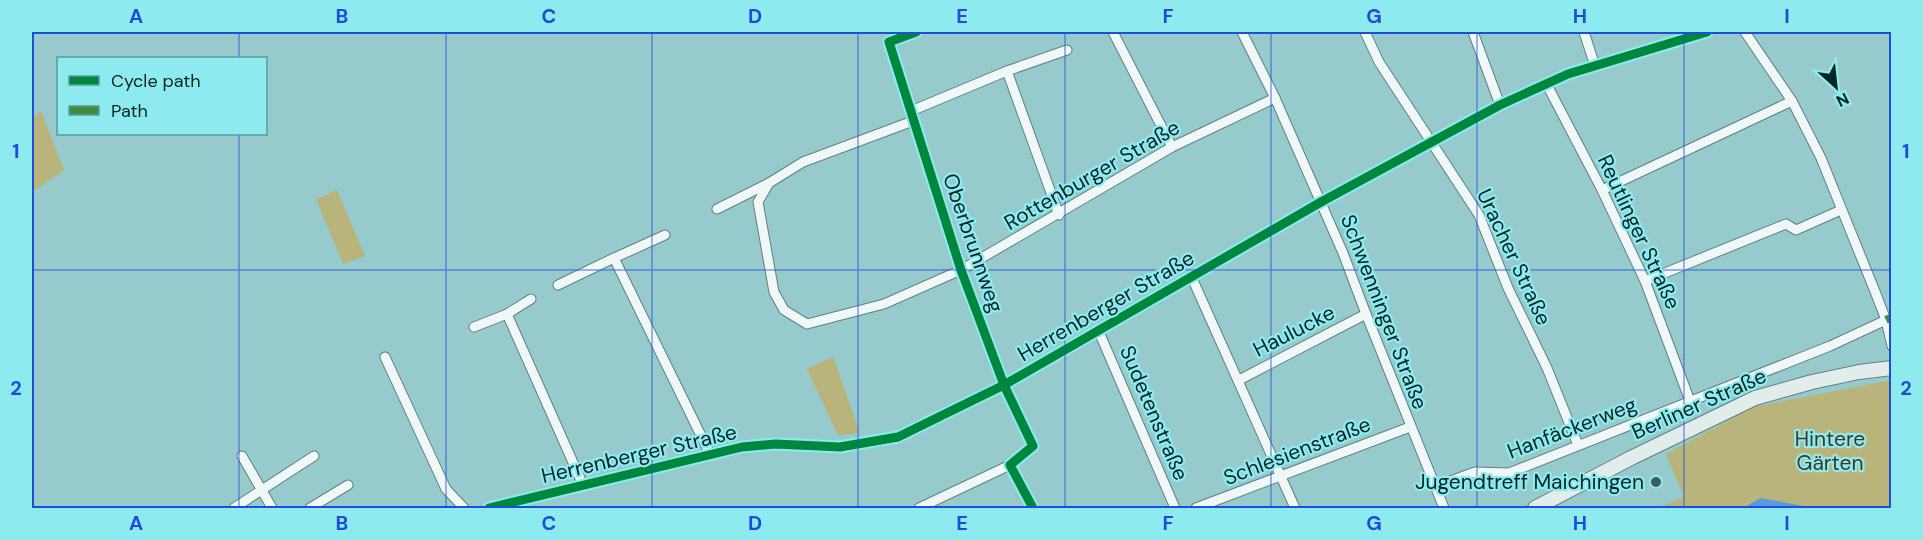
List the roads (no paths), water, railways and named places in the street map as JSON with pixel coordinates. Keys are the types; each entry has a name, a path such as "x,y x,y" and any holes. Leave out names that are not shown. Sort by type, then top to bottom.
{"main road":[{"name":"Berliner Straße","path":"1535,508 1630,458 1755,398 1836,377 1892,368"}],"street":[{"path":"1113,32 1172,147"},
{"name":"Schwenninger Straße","path":"1242,32 1275,98 1343,252 1410,427 1444,508"},
{"name":"Uracher Straße","path":"1365,32 1379,62 1479,214 1508,288 1547,368 1578,445"},
{"path":"1473,32 1500,105"},
{"path":"1584,32 1595,66"},
{"name":"Herrenberger Straße","path":"489,508 742,447 775,444 840,447 898,436 1004,385 1321,202 1500,105 1546,83 1683,35 1707,32"},
{"path":"1745,32 1792,100 1821,158 1886,320 1892,346"},
{"path":"717,209 769,183 803,162 912,116 1007,71 1067,50"},
{"path":"1007,71 1059,214"},
{"name":"Reutlinger Straße","path":"1546,83 1602,190 1645,281 1690,401"},
{"name":"Rottenburger Straße","path":"769,183 758,202 774,292 784,310 807,324 884,304 961,270 1172,147 1275,98"},
{"path":"1602,190 1792,100"},
{"name":"Oberbrunnweg","path":"912,116 961,270 1004,385"},
{"path":"1645,281 1786,224 1796,230 1841,210"},
{"path":"558,285 665,235"},
{"path":"614,258 711,454"},
{"name":"Haulucke","path":"1192,278 1295,508"},
{"path":"474,327 507,314 531,299"},
{"path":"507,314 583,485"},
{"name":"Haulucke","path":"1239,380 1366,314"},
{"name":"Hanfäckerweg","path":"1434,487 1474,472 1509,473 1830,346 1886,320"},
{"name":"Sudetenstraße","path":"1099,332 1175,508"},
{"path":"385,357 446,489 464,508"},
{"path":"919,508 1010,465 1034,446 1014,405"},
{"name":"Schlesienstraße","path":"1196,508 1410,427"},
{"path":"242,456 272,508"},
{"path":"234,508 314,456"},
{"path":"1010,465 1033,508"},
{"path":"310,508 348,485"}],"water":[{"path":"1761,498 1803,506 1802,508 1747,508 1748,505"}],"place":[{"name":"Jugendtreff Maichingen","path":"1656,482"}],"park label":[{"name":"Hintere Gärten","path":"1830,451"}]}
